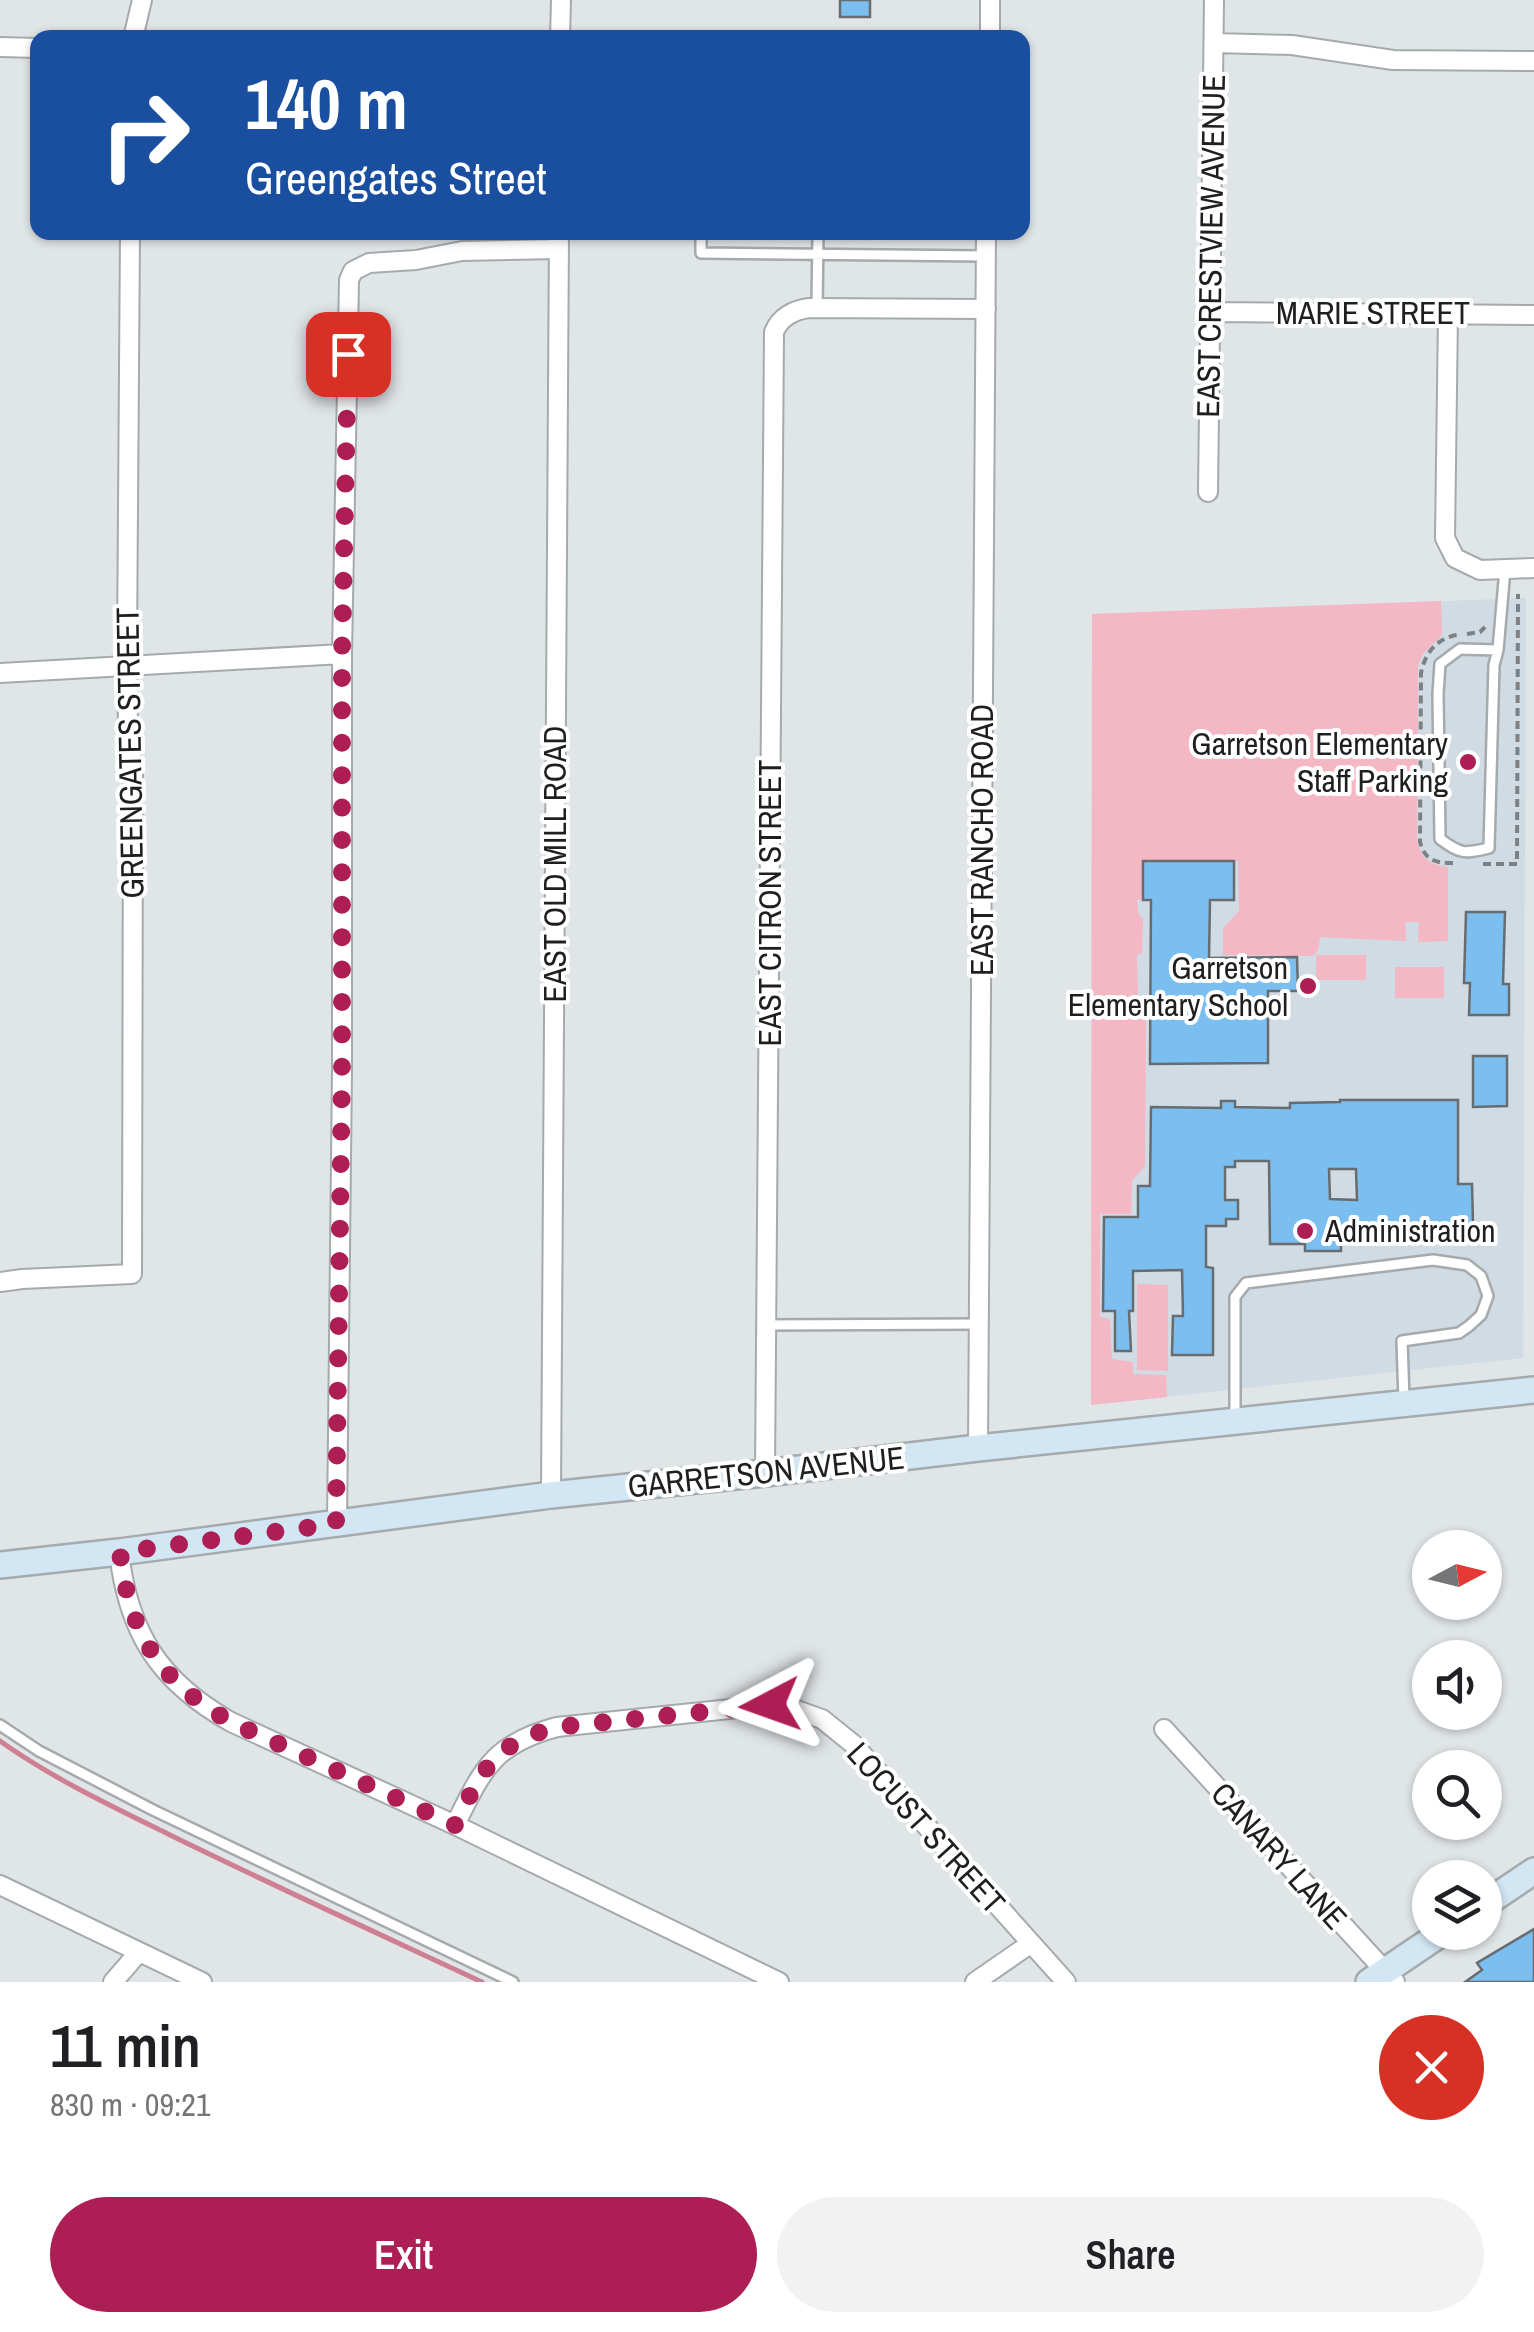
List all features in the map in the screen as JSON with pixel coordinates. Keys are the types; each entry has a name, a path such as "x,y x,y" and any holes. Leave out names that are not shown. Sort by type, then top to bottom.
{"street":[{"path":"136,30 142,0"},
{"path":"560,0 560,30"},
{"path":"990,0 990,30"},
{"name":"EAST CRESTVIEW AVENUE","path":"1208,492 1214,0"},
{"path":"1214,43 1292,45 1393,60 1534,60"},
{"path":"0,47 30,48"},
{"name":"GREENGATES STREET","path":"0,1282 132,1274 133,774 127,666 130,240"},
{"name":"EAST RANCHO ROAD","path":"978,1448 986,240"},
{"path":"336,1524 342,654 349,280 352,270 369,262 416,260 462,250 559,241"},
{"name":"EAST OLD MILL ROAD","path":"551,1496 559,241"},
{"path":"817,308 986,310"},
{"name":"EAST CITRON STREET","path":"766,1473 774,332 786,317 799,310 817,308"},
{"name":"MARIE STREET","path":"1211,312 1534,314"},
{"path":"1448,314 1445,538 1454,558 1480,570 1534,568"},
{"path":"0,674 342,654"},
{"name":"GARRETSON AVENUE","path":"0,1565 551,1496 1534,1390"},
{"path":"120,1552 122,1578 148,1648 182,1690 206,1708 779,1982"},
{"name":"LOCUST STREET","path":"455,1825 482,1773 498,1754 535,1733 557,1727 746,1706 788,1707 822,1720 853,1744 1066,1982"},
{"name":"CANARY LANE","path":"1164,1729 1383,1979"},
{"path":"1502,1893 1534,1871"},
{"path":"0,1884 202,1982"},
{"path":"976,1982 1030,1944"},
{"path":"1383,1979 1420,1950"},
{"path":"113,1982 139,1952"}],"lane":[{"path":"701,240 700,253 986,256"},
{"path":"817,308 818,240"},
{"path":"1498,650 1460,649 1440,664 1440,839 1458,852 1489,848 1493,682 1498,650 1505,570"},
{"path":"1235,1421 1235,1297 1246,1283 1433,1260 1467,1265 1481,1276 1488,1296 1481,1315 1458,1334 1402,1341 1404,1402"},
{"path":"766,1325 978,1324"},
{"path":"0,1725 152,1810 512,1982"}],"path":[{"path":"1478,864 1518,864 1518,594"},
{"path":"1459,863 1433,861 1420,842 1421,673 1425,659 1439,642 1450,636 1480,632 1489,618"}],"shaded area":[{"name":"Garretson Elementary School","path":"1526,598 1523,1358 1091,1405 1092,614"},
{"path":"1441,601 1442,635 1422,655 1418,666 1417,841 1428,860 1448,867 1448,941 1418,942 1419,922 1405,922 1406,941 1320,937 1318,951 1312,956 1223,955 1223,928 1239,911 1238,861 1143,861 1143,900 1137,900 1143,919 1142,953 1137,955 1138,1003 1146,1017 1145,1166 1132,1181 1131,1214 1100,1214 1100,1317 1110,1319 1112,1359 1133,1362 1133,1374 1166,1375 1167,1397 1091,1405 1092,614"},
{"path":"1316,955 1366,955 1366,980 1316,980"},
{"path":"1395,967 1444,967 1444,998 1395,998"},
{"path":"1137,1284 1168,1285 1168,1371 1137,1370"}],"building":[{"path":"840,0 870,0 870,17 840,17"},
{"path":"1143,861 1234,861 1234,900 1210,900 1209,958 1297,957 1298,991 1268,991 1268,1063 1150,1064 1151,900 1143,900"},
{"path":"1466,912 1505,912 1503,984 1509,984 1509,1015 1469,1015 1470,983 1464,983"},
{"path":"1473,1056 1507,1056 1507,1106 1473,1107"},
{"path":"1458,1100 1458,1184 1472,1184 1473,1223 1459,1224 1459,1234 1341,1237 1341,1251 1305,1251 1305,1244 1270,1244 1269,1161 1235,1161 1235,1167 1225,1167 1225,1200 1238,1200 1238,1219 1226,1219 1226,1226 1206,1226 1206,1267 1213,1268 1213,1355 1172,1355 1173,1316 1183,1316 1182,1270 1133,1271 1131,1351 1115,1351 1115,1311 1103,1311 1104,1217 1138,1217 1138,1186 1150,1186 1151,1107 1221,1108 1221,1101 1235,1101 1235,1107 1290,1108 1290,1103","holes":["1329,1169 1356,1169 1357,1200 1330,1199"]},
{"path":"1534,1929 1534,1982 1465,1982 1482,1970 1477,1963"}],"waterway":[{"path":"0,1741 125,1813 482,1982"}],"place":[{"name":"Garretson Elementary Staff Parking","path":"1468,762"},
{"name":"Garretson Elementary School","path":"1308,986"},
{"name":"Administration","path":"1305,1231"}],"route":[{"path":"348,354 336,1524 120,1552 129,1603 148,1648 164,1670 206,1708 455,1825 482,1773 498,1754 535,1733 557,1727 770,1705"}]}
